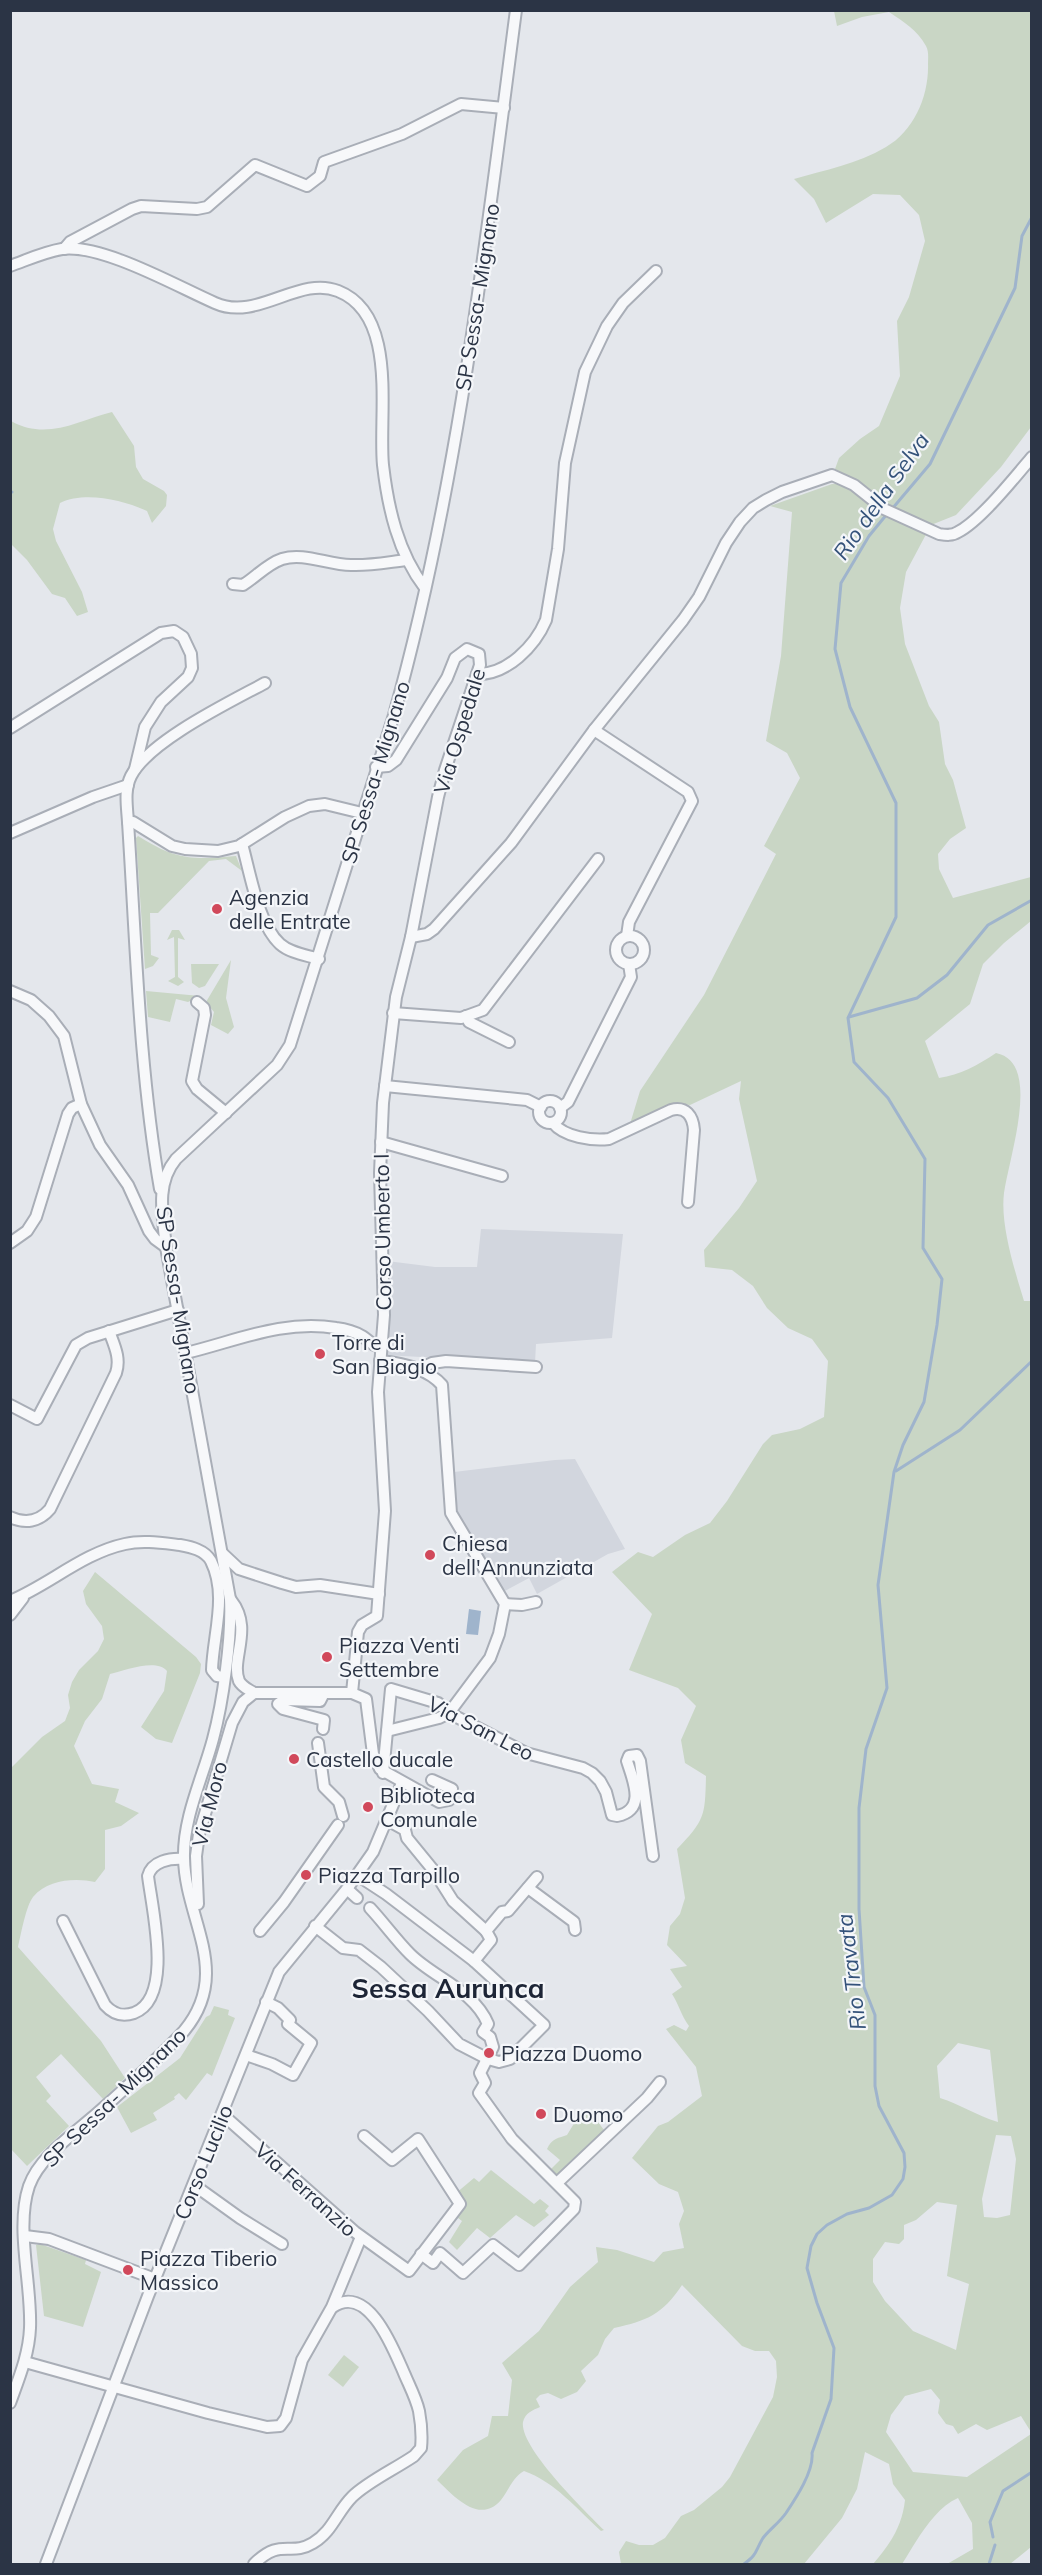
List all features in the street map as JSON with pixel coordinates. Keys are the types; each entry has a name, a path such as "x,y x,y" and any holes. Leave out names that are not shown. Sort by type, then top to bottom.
{"street":[{"name":"SP Sessa- Mignano","path":"10,2403 25,2362 30,2325 25,2236 28,2188 40,2167 179,2037 195,2016 202,2001 207,1977 199,1925 187,1884 184,1859 186,1833 216,1727 224,1677 230,1599 166,1247 162,1199 165,1179 172,1164 284,1056 295,1036 409,661 438,528 477,310 516,10"},
{"path":"64,249 70,242 141,206 197,209 207,207 255,165 307,186 320,176 324,162 402,134 461,104 504,108"},
{"path":"10,266 64,249 102,254 219,305 237,309 316,288 337,290 356,302 373,329 379,350 383,379 381,424 385,477 396,530 407,560 425,588"},
{"path":"477,674 489,674 504,668 535,640 542,630 548,611 558,549 565,463 585,372 607,326 623,303 656,272"},
{"path":"411,938 427,934 451,911 540,807 594,730 694,605 730,535 753,508 782,492 824,476 840,477 875,504 947,535 963,529 978,517 1032,457"},
{"path":"233,584 243,585 273,563 285,558 306,558 336,565 353,566 407,560"},
{"path":"10,728 161,633 174,631 183,637 190,654 192,668 188,677 161,702 145,727 135,769 128,785 128,822 149,1116 162,1199"},
{"name":"Via Ospedale","path":"376,767 388,766 396,760 447,678 458,655 467,650 479,654 481,662 445,770 411,938"},
{"path":"135,769 179,732 265,683"},
{"path":"594,730 688,792 692,801 629,922 627,936 617,944 616,951 622,962 637,963 643,957 645,949 642,942 635,937 627,936"},
{"path":"10,833 93,797 128,785"},
{"path":"128,822 133,822 161,841 185,849 228,850 309,806 326,804 362,813"},
{"path":"242,844 263,918 274,938 290,950 318,959"},
{"path":"393,1013 466,1016 483,1010 490,1004 598,859"},
{"name":"Corso Umberto I","path":"352,1693 358,1632 362,1625 377,1616 386,1510 379,1427 378,1378 384,1304 381,1142 393,1013 411,938"},
{"path":"560,1108 568,1102 631,977 629,964"},
{"path":"13,995 31,999 49,1016 64,1036 81,1104 100,1145 128,1185 154,1239 166,1247"},
{"path":"197,1002 204,1008 205,1015 192,1080 197,1089 226,1113"},
{"path":"466,1016 470,1022 509,1042"},
{"path":"385,1086 527,1100 541,1107"},
{"path":"541,1107 554,1102 560,1108 560,1117 553,1123"},
{"path":"10,1243 27,1231 36,1217 68,1114 72,1108 81,1104"},
{"path":"541,1107 542,1119 553,1123 558,1130 567,1134 601,1140 609,1139 671,1110 678,1108 685,1111 694,1121 688,1202"},
{"path":"381,1142 502,1176"},
{"path":"10,1405 37,1419 76,1345 109,1331 178,1310"},
{"path":"186,1353 287,1326 329,1327 363,1336 373,1345 382,1347"},
{"path":"10,1517 33,1521 45,1515 53,1502 116,1373 117,1354 109,1331"},
{"path":"380,1361 400,1363 419,1369 437,1380 444,1389 451,1513 505,1604 499,1634 490,1658 449,1713 439,1718 387,1731 383,1773"},
{"path":"419,1369 432,1363 446,1361 536,1367"},
{"path":"10,1601 25,1595 84,1561 126,1543 153,1542 197,1549 211,1562 216,1579 218,1605 212,1670 217,1676 224,1677"},
{"path":"221,1551 239,1569 282,1584 296,1587 320,1585 378,1594"},
{"path":"10,1615 25,1595"},
{"path":"230,1599 238,1612 242,1628 238,1680 244,1687 254,1692 352,1693 366,1699 373,1754 383,1773 439,1802 447,1802 452,1795 452,1789 432,1779"},
{"path":"505,1604 522,1605 536,1602"},
{"name":"Via San Leo","path":"387,1731 391,1689 438,1703 449,1713 526,1753 583,1768 592,1773 600,1781 606,1792 612,1815 616,1816 628,1811 635,1802 637,1795 627,1761 629,1756 637,1755 640,1761 652,1856"},
{"name":"Via Moro","path":"199,1925 196,1856 199,1834 232,1723 243,1702 254,1692"},
{"path":"323,1729 324,1720 283,1709 278,1704 284,1700 320,1701 324,1693"},
{"path":"260,1931 333,1836 340,1820 339,1802 324,1787 318,1743"},
{"name":"Corso Lucilio","path":"46,2565 155,2278 279,1972 347,1889 373,1852 402,1783"},
{"path":"387,1820 405,1830 407,1838 434,1871 453,1901 486,1931 491,1940 474,1960"},
{"path":"63,1921 105,2005 111,2012 119,2015 138,2012 151,1999 158,1974 149,1871 154,1865 165,1861 184,1859"},
{"path":"315,1926 342,1948 358,1950 381,1967 459,2044 488,2059 507,2061 516,2055 544,2025 474,1960 386,1893 357,1875"},
{"path":"486,1931 502,1912 508,1911 537,1877"},
{"path":"528,1888 574,1922 575,1930"},
{"path":"347,1889 357,1898"},
{"path":"370,1908 410,1955 456,1986 484,2017 488,2024 483,2032 493,2043 492,2051 480,2073 485,2083 479,2093 512,2139 575,2202 574,2209 519,2265 493,2245 463,2272 440,2253 433,2263 421,2254"},
{"path":"246,2055 272,2064 293,2075 311,2043 288,2024 290,2020 287,2016 266,2002"},
{"path":"557,2182 647,2098 660,2082"},
{"name":"Via Ferranzio","path":"113,2387 267,2427 280,2426 286,2418 302,2360 332,2307 361,2237 222,2114"},
{"path":"361,2237 409,2271 460,2204 418,2139 392,2160 364,2136"},
{"path":"194,2185 282,2244"},
{"path":"25,2236 49,2239 155,2278"},
{"path":"254,2565 272,2549 306,2547 313,2543 330,2527 354,2495 414,2456 421,2448 418,2408 387,2334 369,2313 354,2302 340,2302 332,2307"},
{"path":"25,2362 113,2387"}],"shaded area":[{"path":"481,1229 623,1234 612,1338 536,1344 535,1363 384,1355 387,1261 435,1267 477,1267"},
{"path":"575,1459 625,1549 608,1554 537,1594 529,1578 503,1592 458,1515 454,1472"}],"green space":[{"path":"834,11 1031,11 1031,427 1001,467 956,515 931,525 906,572 900,608 905,644 929,706 939,722 945,764 953,780 966,828 950,839 938,854 939,869 953,898 1031,877 1031,921 983,964 970,1004 925,1041 939,1078 969,1069 996,1053 1010,1060 1018,1073 1020,1091 1020,1111 1003,1206 1009,1248 1020,1289 1024,1301 1032,1301 1031,2432 1021,2416 987,2430 976,2424 958,2434 953,2426 946,2424 938,2413 940,2400 931,2389 905,2396 891,2415 886,2432 913,2472 967,2477 1031,2434 1031,2547 1010,2564 947,2564 973,2549 972,2523 958,2498 933,2518 902,2564 873,2564 894,2535 901,2519 905,2500 893,2484 889,2464 865,2452 857,2489 842,2518 804,2564 621,2564 619,2552 626,2541 639,2545 653,2545 665,2538 681,2516 694,2510 722,2487 730,2477 773,2397 777,2377 776,2361 769,2351 755,2351 742,2346 682,2285 661,2310 645,2319 614,2328 605,2339 598,2355 581,2371 586,2381 577,2392 561,2399 548,2393 540,2395 536,2399 540,2407 527,2414 523,2422 531,2447 542,2462 569,2495 604,2530 601,2531 556,2489 524,2471 501,2500 493,2507 484,2510 466,2505 437,2480 463,2450 488,2436 492,2416 508,2416 512,2380 502,2363 539,2331 570,2287 598,2262 596,2247 617,2250 654,2262 663,2252 684,2248 679,2224 684,2211 678,2192 659,2184 632,2158 658,2126 668,2122 702,2096 696,2067 666,2029 674,2025 686,2031 689,2026 672,1994 682,1987 670,1969 687,1966 667,1945 670,1926 680,1914 685,1898 677,1849 702,1817 706,1776 685,1763 681,1740 696,1706 678,1688 629,1670 652,1614 612,1572 638,1552 653,1557 685,1535 710,1523 727,1501 763,1444 772,1435 800,1429 824,1417 828,1361 812,1339 788,1328 767,1308 753,1286 732,1270 705,1267 704,1250 739,1208 757,1181 739,1099 741,1081 690,1105 676,1103 630,1124 640,1091 704,995 776,854 764,846 800,778 787,753 766,741 781,656 792,512 770,506 832,484 838,484 846,475 835,469 839,458 879,426 900,376 897,321 909,297 925,241 919,215 900,195 873,194 826,223 814,199 794,179 864,158 886,147 905,132 923,100 928,76 928,50 914,31 889,12 862,17 837,26","holes":["958,2043 990,2050 998,2122 940,2098 937,2066","996,2135 1011,2136 1016,2159 1010,2215 997,2218 984,2217 982,2199","937,2202 957,2205 947,2276 969,2284 956,2350 913,2331 885,2301 873,2282 873,2259 885,2242 899,2244 904,2239 904,2225 916,2220"]},
{"path":"112,412 134,446 136,467 143,479 164,491 167,495 166,506 152,523 147,511 116,500 92,497 70,499 60,503 53,529 56,541 82,592 88,612 77,616 65,598 52,594 27,560 11,544 11,421 24,427 50,429"},
{"path":"138,836 174,854 196,858 236,856 242,871 226,859 209,861 158,913 150,913 151,955 159,958 153,966 145,969 136,838"},
{"path":"172,930 179,930 185,940 178,938 178,977 184,982 178,986 168,981 175,977 174,937 167,940"},
{"path":"231,960 226,998 234,1027 228,1034 211,1025 214,1012 206,1002"},
{"path":"191,964 219,964 205,986 199,988 192,983"},
{"path":"146,991 200,996 188,1002 176,999 170,1022 148,1017"},
{"path":"95,1572 196,1657 201,1664 200,1673 172,1743 156,1739 141,1727 164,1691 167,1671 162,1667 148,1665 110,1674 102,1699 85,1721 74,1746 92,1784 119,1789 115,1802 139,1813 121,1826 105,1830 105,1869 95,1882 79,1880 54,1883 46,1886 33,1897 26,1913 18,1947 101,2041 125,2078 103,2099 61,2054 36,2077 51,2096 46,2101 69,2126 27,2166 10,2148 11,1768 42,1737 65,1721 70,1708 68,1695 72,1682 79,1670 98,1651 104,1639 102,1626 86,1604 83,1591"},
{"path":"214,2006 229,2010 228,2015 235,2018 212,2076 207,2073 186,2100 179,2093 174,2097 175,2099 153,2113 157,2120 131,2133 117,2107 180,2058"},
{"path":"589,2110 604,2130 558,2176 551,2169 560,2160 547,2149 553,2141 567,2135 578,2117"},
{"path":"491,2170 534,2204 540,2199 549,2206 545,2211 549,2215 534,2227 516,2215 490,2238 477,2228 457,2250 449,2242 462,2221 454,2215 455,2194 474,2178 479,2182"},
{"path":"40,2244 86,2260 85,2264 101,2272 83,2327 44,2316 36,2245"},
{"path":"344,2355 359,2367 343,2387 328,2375"}],"water":[{"path":"469,1609 481,1611 478,1635 466,1634"}],"waterway":[{"name":"Rio della Selva","path":"892,509 930,464 1015,288 1022,236 1032,217"},
{"name":"Rio Travata","path":"744,2564 754,2555 763,2538 786,2513 804,2484 831,2399 834,2348 807,2268 811,2246 817,2234 827,2225 847,2214 869,2208 892,2195 903,2179 905,2167 904,2153 879,2106 875,2086 875,2015 864,1987 859,1909 859,1808 866,1749 887,1688 878,1585 894,1472 903,1445 924,1402 942,1279 923,1248 925,1159 888,1098 854,1062 848,1018 896,917 896,803 850,707 835,649 841,583 869,536 887,514"},
{"path":"849,1017 917,998 947,975 988,925 1032,900"},
{"path":"896,1471 960,1430 1032,1361"},
{"path":"993,2537 990,2522 1003,2491 1032,2472"},
{"path":"989,2564 995,2545"}],"place":[{"name":"Agenzia delle Entrate","path":"217,909"},
{"name":"Torre di San Biagio","path":"320,1354"},
{"name":"Chiesa dell'Annunziata","path":"430,1555"},
{"name":"Piazza Venti Settembre","path":"327,1657"},
{"name":"Castello ducale","path":"294,1759"},
{"name":"Biblioteca Comunale","path":"368,1807"},
{"name":"Piazza Tarpillo","path":"306,1875"},
{"name":"Piazza Duomo","path":"489,2053"},
{"name":"Duomo","path":"541,2114"},
{"name":"Piazza Tiberio Massico","path":"128,2270"}],"district":[{"name":"Sessa Aurunca","path":"448,1988"}]}
